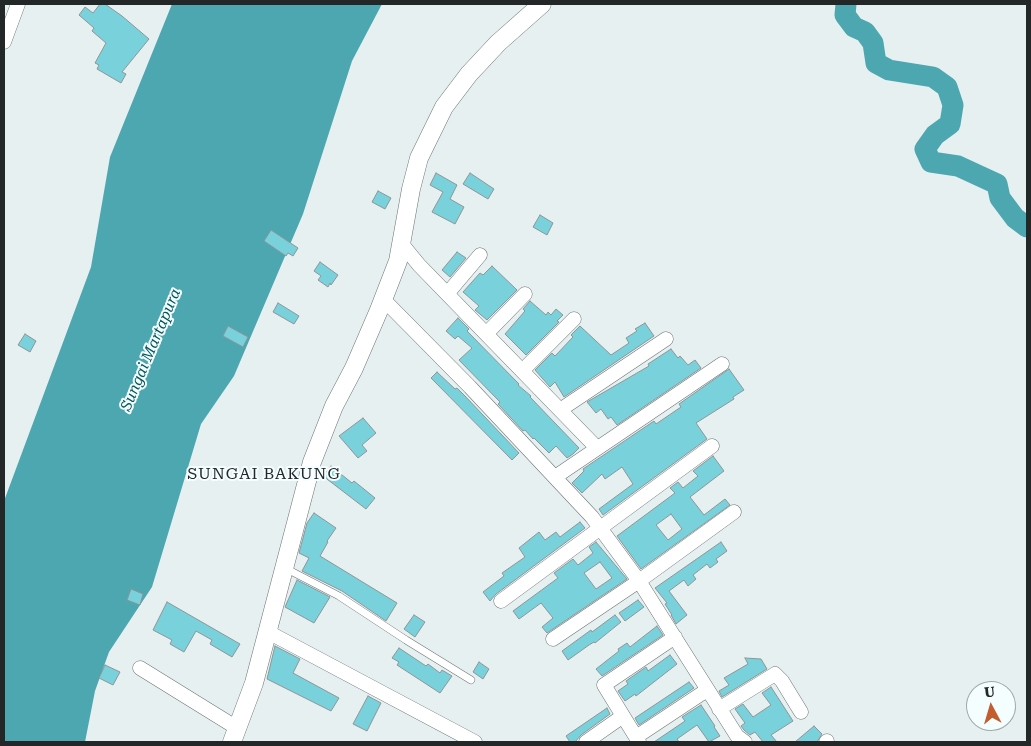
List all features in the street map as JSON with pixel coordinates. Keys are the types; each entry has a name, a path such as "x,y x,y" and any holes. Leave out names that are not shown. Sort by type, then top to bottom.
{"street":[{"path":"4,42 18,4"},
{"path":"140,668 236,738 254,683 301,499 319,443 384,299 398,261 418,158 444,108 469,74 498,43 542,4"},
{"path":"401,243 419,265 597,448"},
{"path":"447,294 480,255"},
{"path":"486,334 525,294"},
{"path":"384,299 555,477 601,529 639,581 719,709 737,736 743,741"},
{"path":"522,370 574,318"},
{"path":"560,410 666,339"},
{"path":"555,477 722,364"},
{"path":"501,601 712,446"},
{"path":"553,639 639,581 734,512"},
{"path":"268,632 475,742"},
{"path":"675,637 604,686 637,740 707,690"},
{"path":"719,709 774,674 782,681 801,712"},
{"path":"586,742 623,716"}],"lane":[{"path":"284,567 340,596 471,680"}],"water":[{"name":"Sungai Martapura","path":"172,4 382,4 352,61 303,214 234,376 201,424 152,587 109,652 95,691 85,742 4,742 4,501 91,267 110,157"}],"building":[{"path":"100,4 105,4 122,16 149,39 122,72 126,74 121,83 97,69 99,65 95,63 106,43 92,31 94,28 79,15 85,7 93,13"},
{"path":"436,173 457,185 450,199 464,207 455,224 432,212 443,192 430,185"},
{"path":"470,173 494,189 488,199 463,184"},
{"path":"378,191 391,198 385,209 372,202"},
{"path":"540,215 553,223 547,235 533,227"},
{"path":"271,230 298,248 293,256 288,253 286,256 264,241"},
{"path":"457,252 466,258 450,277 442,270"},
{"path":"320,262 338,275 328,287 318,280 321,276 314,271"},
{"path":"492,266 517,290 487,320 475,310 479,306 463,292 480,273 483,275"},
{"path":"530,301 546,315 548,312 551,315 556,309 563,315 557,321 559,322 526,355 505,334 525,311 523,309"},
{"path":"278,303 299,316 294,324 273,312"},
{"path":"458,318 469,329 467,331 579,448 573,454 567,458 556,446 549,453 525,430 523,431 498,404 500,402 459,360 472,348 458,336 455,339 446,331"},
{"path":"645,323 654,336 564,397 555,382 550,387 535,370 552,353 555,356 573,337 571,335 580,326 611,355 629,343 626,338"},
{"path":"228,326 248,337 243,347 223,336"},
{"path":"25,334 36,341 30,352 18,345"},
{"path":"671,349 678,358 680,356 688,365 695,360 701,368 617,425 611,417 608,419 601,409 596,413 587,402 649,366 648,364"},
{"path":"729,369 744,390 733,397 734,399 696,423 707,439 603,515 599,509 633,484 622,467 605,479 602,474 582,493 572,483 584,471 583,469 654,421 656,424 681,407 679,404"},
{"path":"437,372 455,389 457,388 519,453 512,460 431,378"},
{"path":"363,418 376,433 362,445 367,451 358,458 339,436"},
{"path":"713,456 724,471 690,497 704,515 725,499 730,505 641,569 617,536 675,493 670,488 678,482 683,488 698,476 693,471","holes":["671,514 682,529 668,540 656,525"]},
{"path":"331,466 375,498 366,509 323,476"},
{"path":"314,513 336,528 320,556 397,603 386,621 342,591 302,571 309,558 299,553 307,523"},
{"path":"580,522 585,528 496,594 490,601 483,592 504,576 502,573 525,557 519,548 539,532 545,540 556,532 560,537"},
{"path":"596,542 627,579 547,633 542,627 553,618 541,603 519,619 513,611 558,578 554,573 573,559 578,565 593,553 589,547","holes":["600,562 612,578 596,589 584,573"]},
{"path":"721,542 727,551 716,559 718,562 710,568 707,564 693,575 696,579 688,586 684,580 669,591 687,615 676,624 665,604 667,603 655,588"},
{"path":"297,580 330,597 314,623 285,607"},
{"path":"131,589 143,594 140,605 127,600"},
{"path":"638,600 644,607 625,621 619,613"},
{"path":"167,602 240,644 232,657 210,644 212,640 196,631 184,652 170,644 172,640 153,630"},
{"path":"414,615 425,622 415,637 404,629"},
{"path":"615,615 621,622 595,643 589,645 568,660 562,651"},
{"path":"657,626 663,635 602,676 596,669 619,651 618,649 627,643 630,647"},
{"path":"275,646 300,659 293,673 339,698 331,711 267,679"},
{"path":"399,648 426,666 428,664 440,673 442,670 452,676 440,693 397,665 399,662 392,658"},
{"path":"670,655 677,664 636,696 635,694 625,701 618,691 628,684 626,681 646,667 648,671"},
{"path":"745,658 761,659 767,669 722,697 719,691 729,685 724,678 748,664"},
{"path":"479,662 489,669 483,679 473,672"},
{"path":"105,665 120,672 113,685 99,678"},
{"path":"689,682 694,688 639,725 635,718"},
{"path":"771,687 793,721 771,735 777,742 763,742 755,732 750,735 744,730 741,726 745,723 735,709 743,704 753,717 771,705 762,693"},
{"path":"368,696 381,703 367,731 353,724"},
{"path":"701,705 720,736 709,742 697,725 677,739 679,742 654,742 685,721 682,717"},
{"path":"607,708 610,714 581,735 575,742 570,742 566,736"},
{"path":"814,726 822,734 817,742 795,742"}],"waterway":[{"path":"846,4 845,15 854,27 865,32 873,43 876,63 889,70 933,77 947,87 953,105 950,124 935,135 925,149 931,162 958,166 997,184 1000,198 1015,218 1027,227"}],"district":[{"name":"SUNGAI BAKUNG","path":"264,474"}]}
